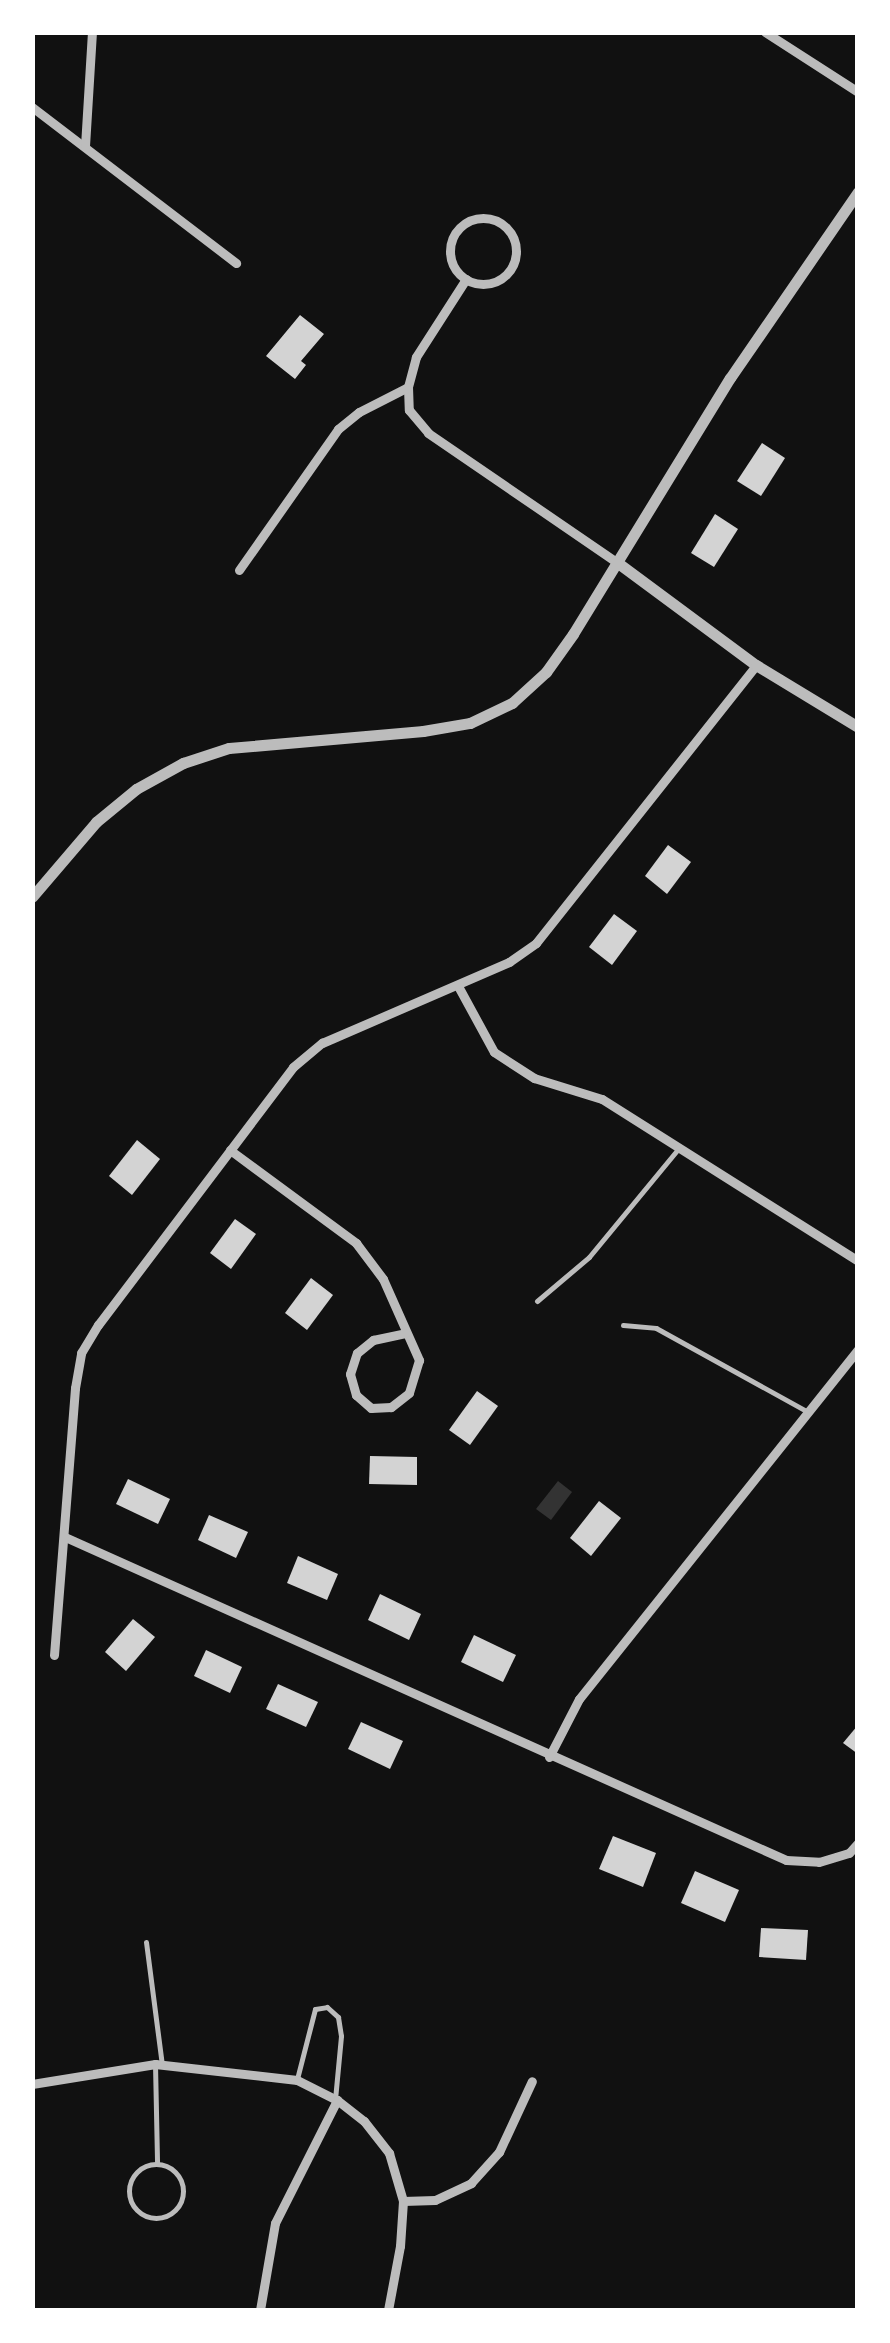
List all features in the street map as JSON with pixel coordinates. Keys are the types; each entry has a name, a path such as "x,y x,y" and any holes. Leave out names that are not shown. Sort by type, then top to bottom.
{"street":[{"path":"85,146 92,32"},
{"path":"764,32 858,92"},
{"path":"32,107 236,263"},
{"path":"32,897 96,822 136,788 184,763 229,748 423,732 470,723 512,704 546,672 618,563 730,378 858,192"},
{"path":"480,218 494,220 513,238 513,265 492,283 466,279 450,257 456,231 480,218"},
{"path":"466,279 416,357 408,387 409,410 428,434 618,563 756,665 858,727"},
{"path":"239,570 338,430 359,412 408,387"},
{"path":"54,1655 81,1353 293,1067 322,1042 458,986 509,962 536,943 756,665"},
{"path":"458,986 494,1052 534,1078 602,1099 858,1261"},
{"path":"230,1150 356,1243 383,1280 419,1360 413,1382 391,1407 371,1408 356,1395 350,1374 357,1353 373,1340 404,1333"},
{"path":"549,1756 579,1700 858,1350"},
{"path":"66,1537 786,1860 819,1862 849,1853 858,1843"},
{"path":"32,2084 159,2065 296,2080 336,2099 364,2121 389,2153 403,2201 400,2246 388,2310"},
{"path":"403,2201 436,2200 471,2182 499,2152 532,2081"},
{"path":"260,2310 276,2223 336,2099"}],"lane":[{"path":"537,1301 589,1257 680,1146"},
{"path":"623,1325 656,1328 808,1412"},
{"path":"146,1942 159,2065 158,2163"},
{"path":"296,2080 315,2009 327,2007 338,2017 340,2036 336,2099"},
{"path":"158,2163 174,2170 184,2195 175,2211 158,2218 135,2208 129,2191 134,2174 158,2163"}],"shaded area":[{"path":"558,1481 572,1492 551,1520 536,1509"}],"building":[{"path":"300,315 324,334 301,361 306,365 295,379 266,356"},
{"path":"762,443 785,458 761,496 737,481"},
{"path":"715,514 738,529 714,567 691,553"},
{"path":"668,845 691,862 667,894 645,876"},
{"path":"614,914 637,931 612,965 589,947"},
{"path":"137,1140 160,1159 132,1195 109,1176"},
{"path":"235,1219 256,1234 231,1269 210,1253"},
{"path":"311,1278 333,1295 307,1330 285,1313"},
{"path":"477,1391 498,1406 470,1445 449,1430"},
{"path":"370,1456 417,1457 417,1485 369,1484"},
{"path":"128,1479 170,1499 158,1524 116,1504"},
{"path":"599,1501 621,1518 591,1556 570,1538"},
{"path":"209,1515 248,1532 236,1558 198,1540"},
{"path":"298,1556 338,1574 327,1600 287,1583"},
{"path":"380,1594 421,1614 409,1640 368,1620"},
{"path":"133,1619 155,1637 126,1671 105,1652"},
{"path":"474,1635 516,1655 503,1682 461,1662"},
{"path":"206,1650 242,1667 230,1693 194,1676"},
{"path":"278,1684 318,1702 306,1727 266,1709"},
{"path":"361,1722 403,1741 390,1769 348,1749"},
{"path":"858,1725 858,1754 843,1743"},
{"path":"613,1836 656,1853 643,1887 599,1869"},
{"path":"695,1871 739,1890 725,1922 681,1903"},
{"path":"761,1928 808,1930 806,1960 759,1957"}]}
